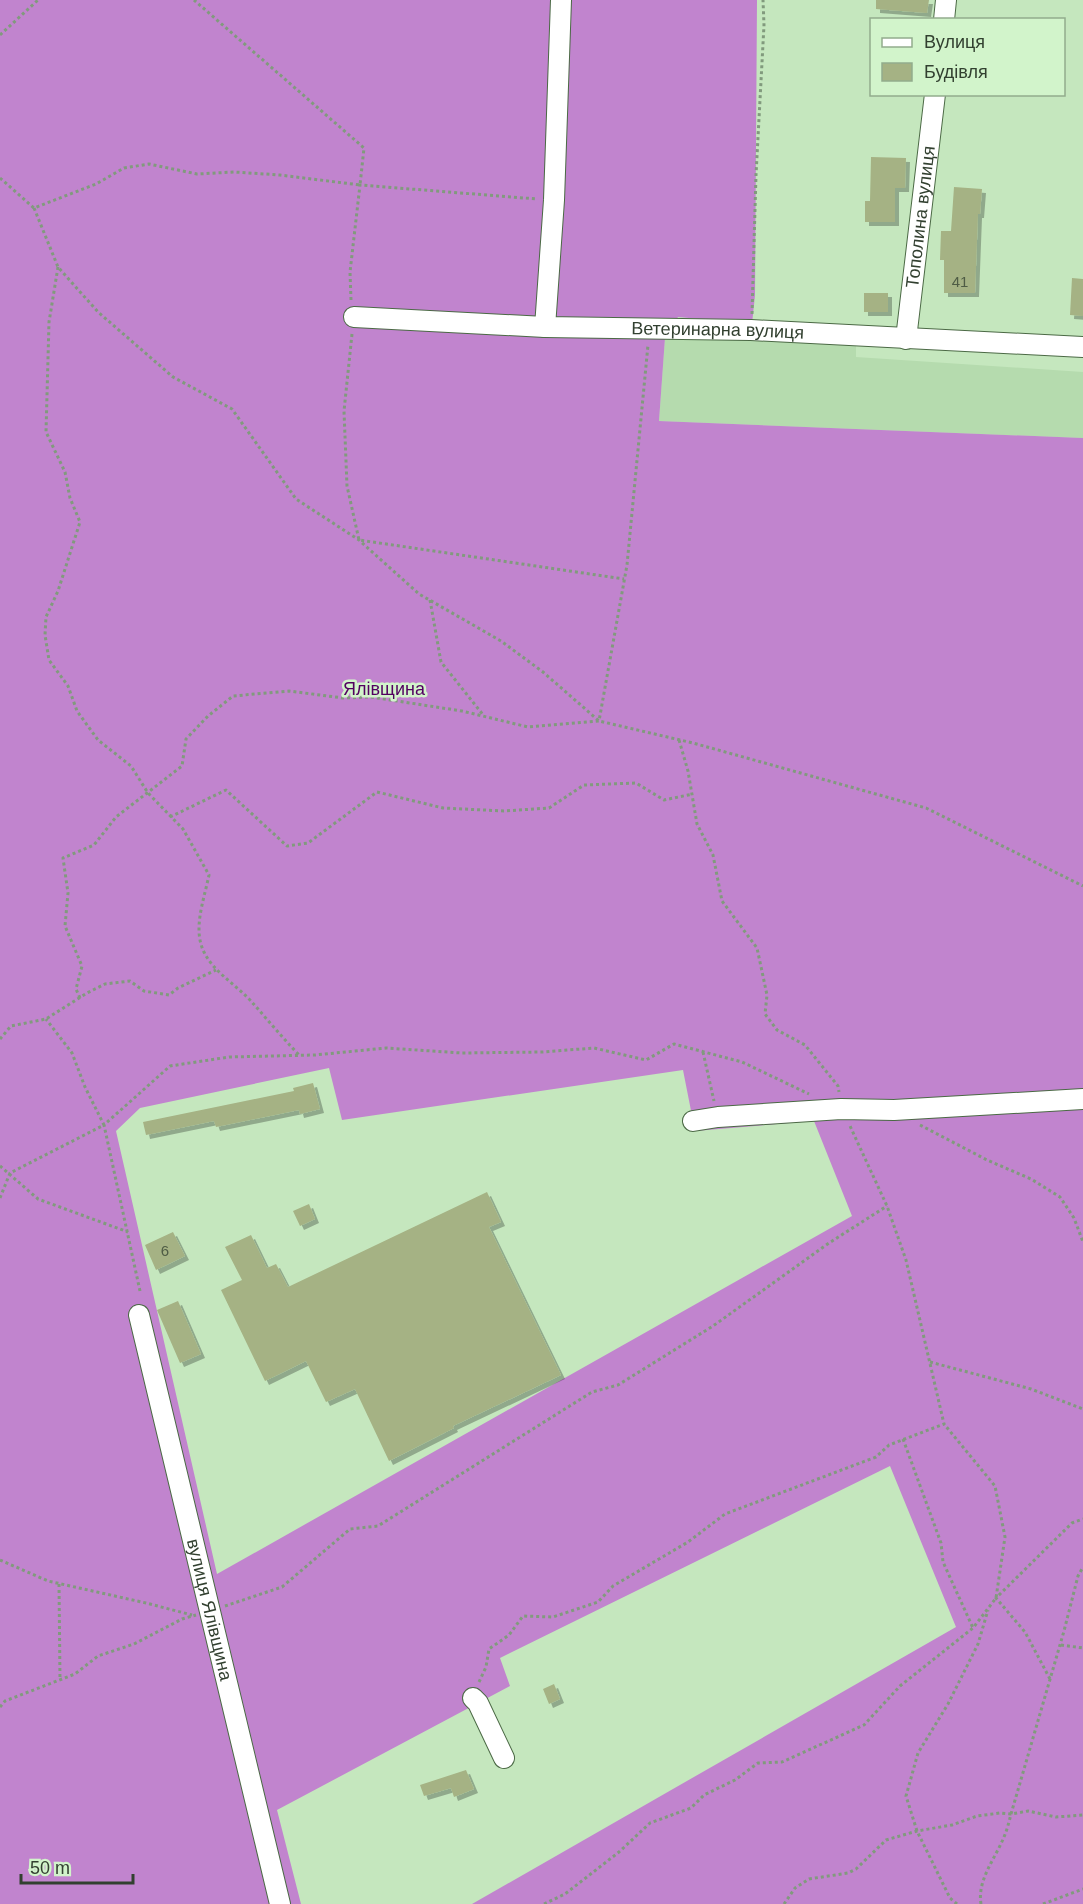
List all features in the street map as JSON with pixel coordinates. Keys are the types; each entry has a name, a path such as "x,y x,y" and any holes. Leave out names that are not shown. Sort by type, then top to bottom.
{"street":[{"path":"545,327 554,200 561,0"},
{"path":"944,18 946,0"},
{"name":"Тополина вулиця","path":"906,339 935,96"},
{"name":"Ветеринарна вулиця","path":"354,317 545,327 751,330 1083,347"},
{"path":"693,1121 841,1108 894,1110 1083,1099"},
{"name":"вулиця Ялівщина","path":"139,1315 202,1614 280,1904"},
{"path":"473,1698 478,1703 504,1758"}],"path":[{"path":"0,35 38,0"},
{"path":"194,0 364,148 350,272 354,317 344,411 346,486 359,540"},
{"path":"751,330 764,25 763,0"},
{"path":"34,208 96,184 124,168 149,164 197,174 257,173 360,185 554,200"},
{"path":"0,178 34,208 58,267 98,312 173,376 232,409 296,499 359,540 419,594 501,641 543,672 599,721"},
{"path":"58,267 49,321 46,432 65,472 70,498 80,522 58,591 46,617 45,635 49,660 68,686 77,711 98,740 130,766 148,793 183,829 209,875 199,935 200,943 216,970 248,998 299,1056"},
{"path":"599,721 624,579 650,328"},
{"path":"359,540 624,579"},
{"path":"430,600 441,662 485,717"},
{"path":"80,998 76,989 82,966 65,926 68,892 63,858 94,845 116,817 182,766 186,739 208,716 233,696 289,690 343,698 372,697 462,711 528,728 599,721 679,740 926,808 1083,886"},
{"path":"679,740 693,794 697,824 713,855 722,901 757,948 767,995 765,1014 777,1030 805,1045 838,1086 841,1108 887,1206 906,1260 944,1424 995,1486 1005,1537 996,1598 1024,1632 1050,1679"},
{"path":"170,817 226,790 287,846 308,843 377,792 443,808 504,811 549,808 584,785 636,783 664,800 693,794"},
{"path":"0,1039 10,1026 46,1019 105,984 130,981 144,991 169,995 178,988 216,970"},
{"path":"46,1019 72,1053 85,1087 104,1125 140,1292"},
{"path":"0,1198 10,1173 104,1125 170,1066 229,1057 299,1056 386,1048 462,1053 542,1052 594,1048 646,1060 674,1044 742,1062 811,1095"},
{"path":"703,1052 718,1117"},
{"path":"894,1110 955,1144 1030,1179 1060,1197 1074,1218 1083,1242"},
{"path":"0,1166 38,1199 128,1232"},
{"path":"0,1707 5,1701 75,1674 98,1656 134,1644 182,1619 282,1587 350,1529 378,1526 592,1392 618,1385 713,1326 829,1243 887,1206"},
{"path":"930,1362 1030,1389 1083,1409"},
{"path":"473,1698 486,1667 489,1648 509,1635 523,1616 553,1617 598,1602 613,1586 687,1542 725,1514 876,1456 889,1445 944,1424"},
{"path":"903,1439 941,1543 943,1562 974,1628"},
{"path":"544,1904 565,1894 619,1852 650,1822 691,1808 704,1795 735,1780 758,1763 782,1762 864,1725 900,1686 974,1628 996,1598 1072,1523 1083,1519"},
{"path":"0,1560 59,1584 202,1614"},
{"path":"981,1904 980,1896 987,1871 1004,1837 1078,1576 1083,1567"},
{"path":"59,1584 60,1680"},
{"path":"957,1904 950,1898 917,1831 906,1796 918,1753 948,1704 978,1644 988,1608"},
{"path":"1060,1645 1083,1648"},
{"path":"784,1904 795,1888 809,1879 848,1873 856,1869 886,1840 1000,1812 1011,1814 1028,1811 1056,1817 1083,1815"},
{"path":"1043,1904 1083,1890"}],"shaded area":[{"path":"665,338 856,342 856,357 1083,372 1083,438 659,421"}],"green space":[{"name":"Ялівщина","path":"0,0 757,0 755,295 752,324 678,317 665,338 659,421 1083,438 1083,1904 472,1904 956,1627 890,1466 500,1658 510,1686 277,1810 301,1904 0,1904","holes":["329,1068 342,1120 683,1070 695,1131 814,1121 852,1216 217,1574 116,1131 140,1108"]}],"building":[{"path":"876,0 929,0 927,13 876,9"},
{"path":"871,157 906,158 905,188 895,188 895,222 865,222 865,201 870,201"},
{"path":"954,187 982,189 980,214 978,214 975,293 944,293 944,260 940,260 941,231 951,231"},
{"path":"1072,278 1083,279 1083,316 1070,315"},
{"path":"864,293 888,293 888,312 864,312"},
{"path":"313,1083 320,1109 300,1114 299,1110 216,1127 214,1121 146,1135 143,1122 294,1091 293,1088"},
{"path":"487,1192 501,1222 489,1227 561,1375 453,1426 454,1428 389,1461 355,1389 326,1402 306,1361 265,1381 221,1290 242,1280 225,1247 251,1235 267,1268 276,1264 288,1287"},
{"path":"309,1204 315,1219 300,1226 293,1211"},
{"path":"173,1232 185,1256 156,1270 145,1245"},
{"path":"178,1301 201,1354 180,1363 157,1310"},
{"path":"554,1684 560,1699 549,1704 543,1689"},
{"path":"466,1770 474,1789 454,1797 451,1788 424,1796 420,1785"}]}
